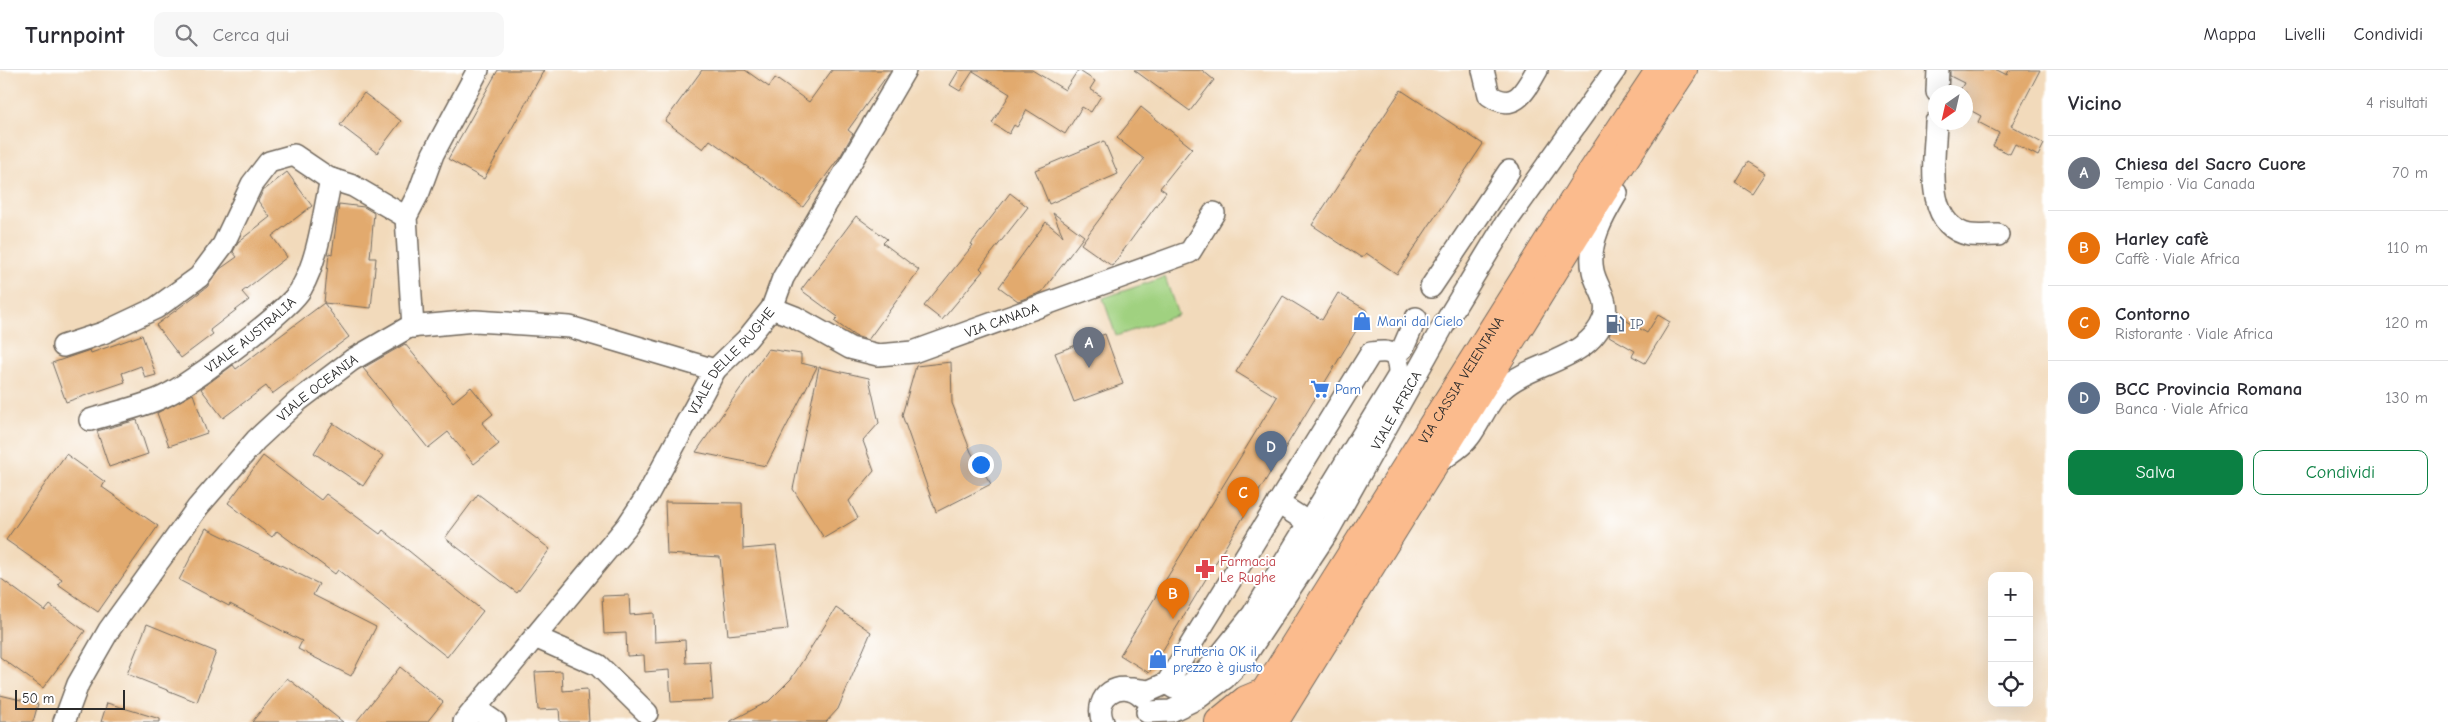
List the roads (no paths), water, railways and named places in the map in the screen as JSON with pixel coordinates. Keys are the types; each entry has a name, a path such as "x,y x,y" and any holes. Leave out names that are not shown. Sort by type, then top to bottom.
{"highway":[{"name":"VIA CASSIA VEIENTANA","path":"1246,722 1586,181 1660,70"},
{"name":"VIA CASSIA VEIENTANA","path":"1274,722 1633,146 1683,70"},
{"path":"1219,722 1246,700 1264,692"}],"street":[{"path":"413,327 406,217 419,192 433,154 478,70"},
{"name":"VIALE DELLE RUGHE","path":"495,722 470,715 627,526 647,496 715,370 747,339 772,308 783,278 905,70"},
{"path":"1483,70 1488,95 1506,103 1514,101 1527,88 1537,70"},
{"name":"VIALE AFRICA","path":"1146,713 1171,711 1198,698 1225,678 1244,658 1318,528 1507,221 1615,70"},
{"path":"1937,85 1938,70"},
{"path":"1936,130 1934,193 1941,213 1952,226 1969,235 1998,235"},
{"path":"1434,466 1468,439 1500,390 1533,368 1560,359 1590,339 1595,332 1604,317 1604,296 1593,271 1597,231 1625,179 1633,146"},
{"path":"63,346 103,333 156,308 199,277 223,245 252,184 268,162 294,155 331,179 353,186 406,217"},
{"path":"1431,287 1508,170"},
{"name":"VIALE AUSTRALIA","path":"90,420 166,396 215,362 286,307 300,292 310,272 331,179"},
{"name":"VIA CANADA","path":"772,308 795,317 850,348 878,355 913,352 1190,252 1214,213"},
{"path":"1466,234 1489,250"},
{"path":"1394,355 1403,348 1416,318"},
{"name":"VIALE OCEANIA","path":"64,722 78,684 109,630 198,508 256,440 298,401 352,360 413,327 475,320 570,326 715,370"},
{"path":"1101,721 1100,706 1108,693 1121,687 1150,691 1170,686 1186,688 1213,664 1254,614 1318,528 1399,375 1399,363 1394,355 1385,351 1370,353 1278,503 1170,686 1154,707 1146,713 1141,695 1132,689"},
{"path":"1278,503 1318,528"},
{"path":"535,637 598,665 647,712"}],"place":[{"name":"Mani dal Cielo","path":"1362,321"},
{"name":"IP","path":"1615,324"},
{"name":"Chiesa del Sacro Cuore","path":"1089,368"},
{"name":"Pam","path":"1320,389"},
{"name":"BCC Provincia Romana","path":"1271,472"},
{"name":"Contorno","path":"1243,518"},
{"name":"Farmacia Le Rughe","path":"1205,569"},
{"name":"Harley cafè","path":"1173,619"},
{"name":"Frutteria OK il prezzo è giusto","path":"1158,659"}]}
